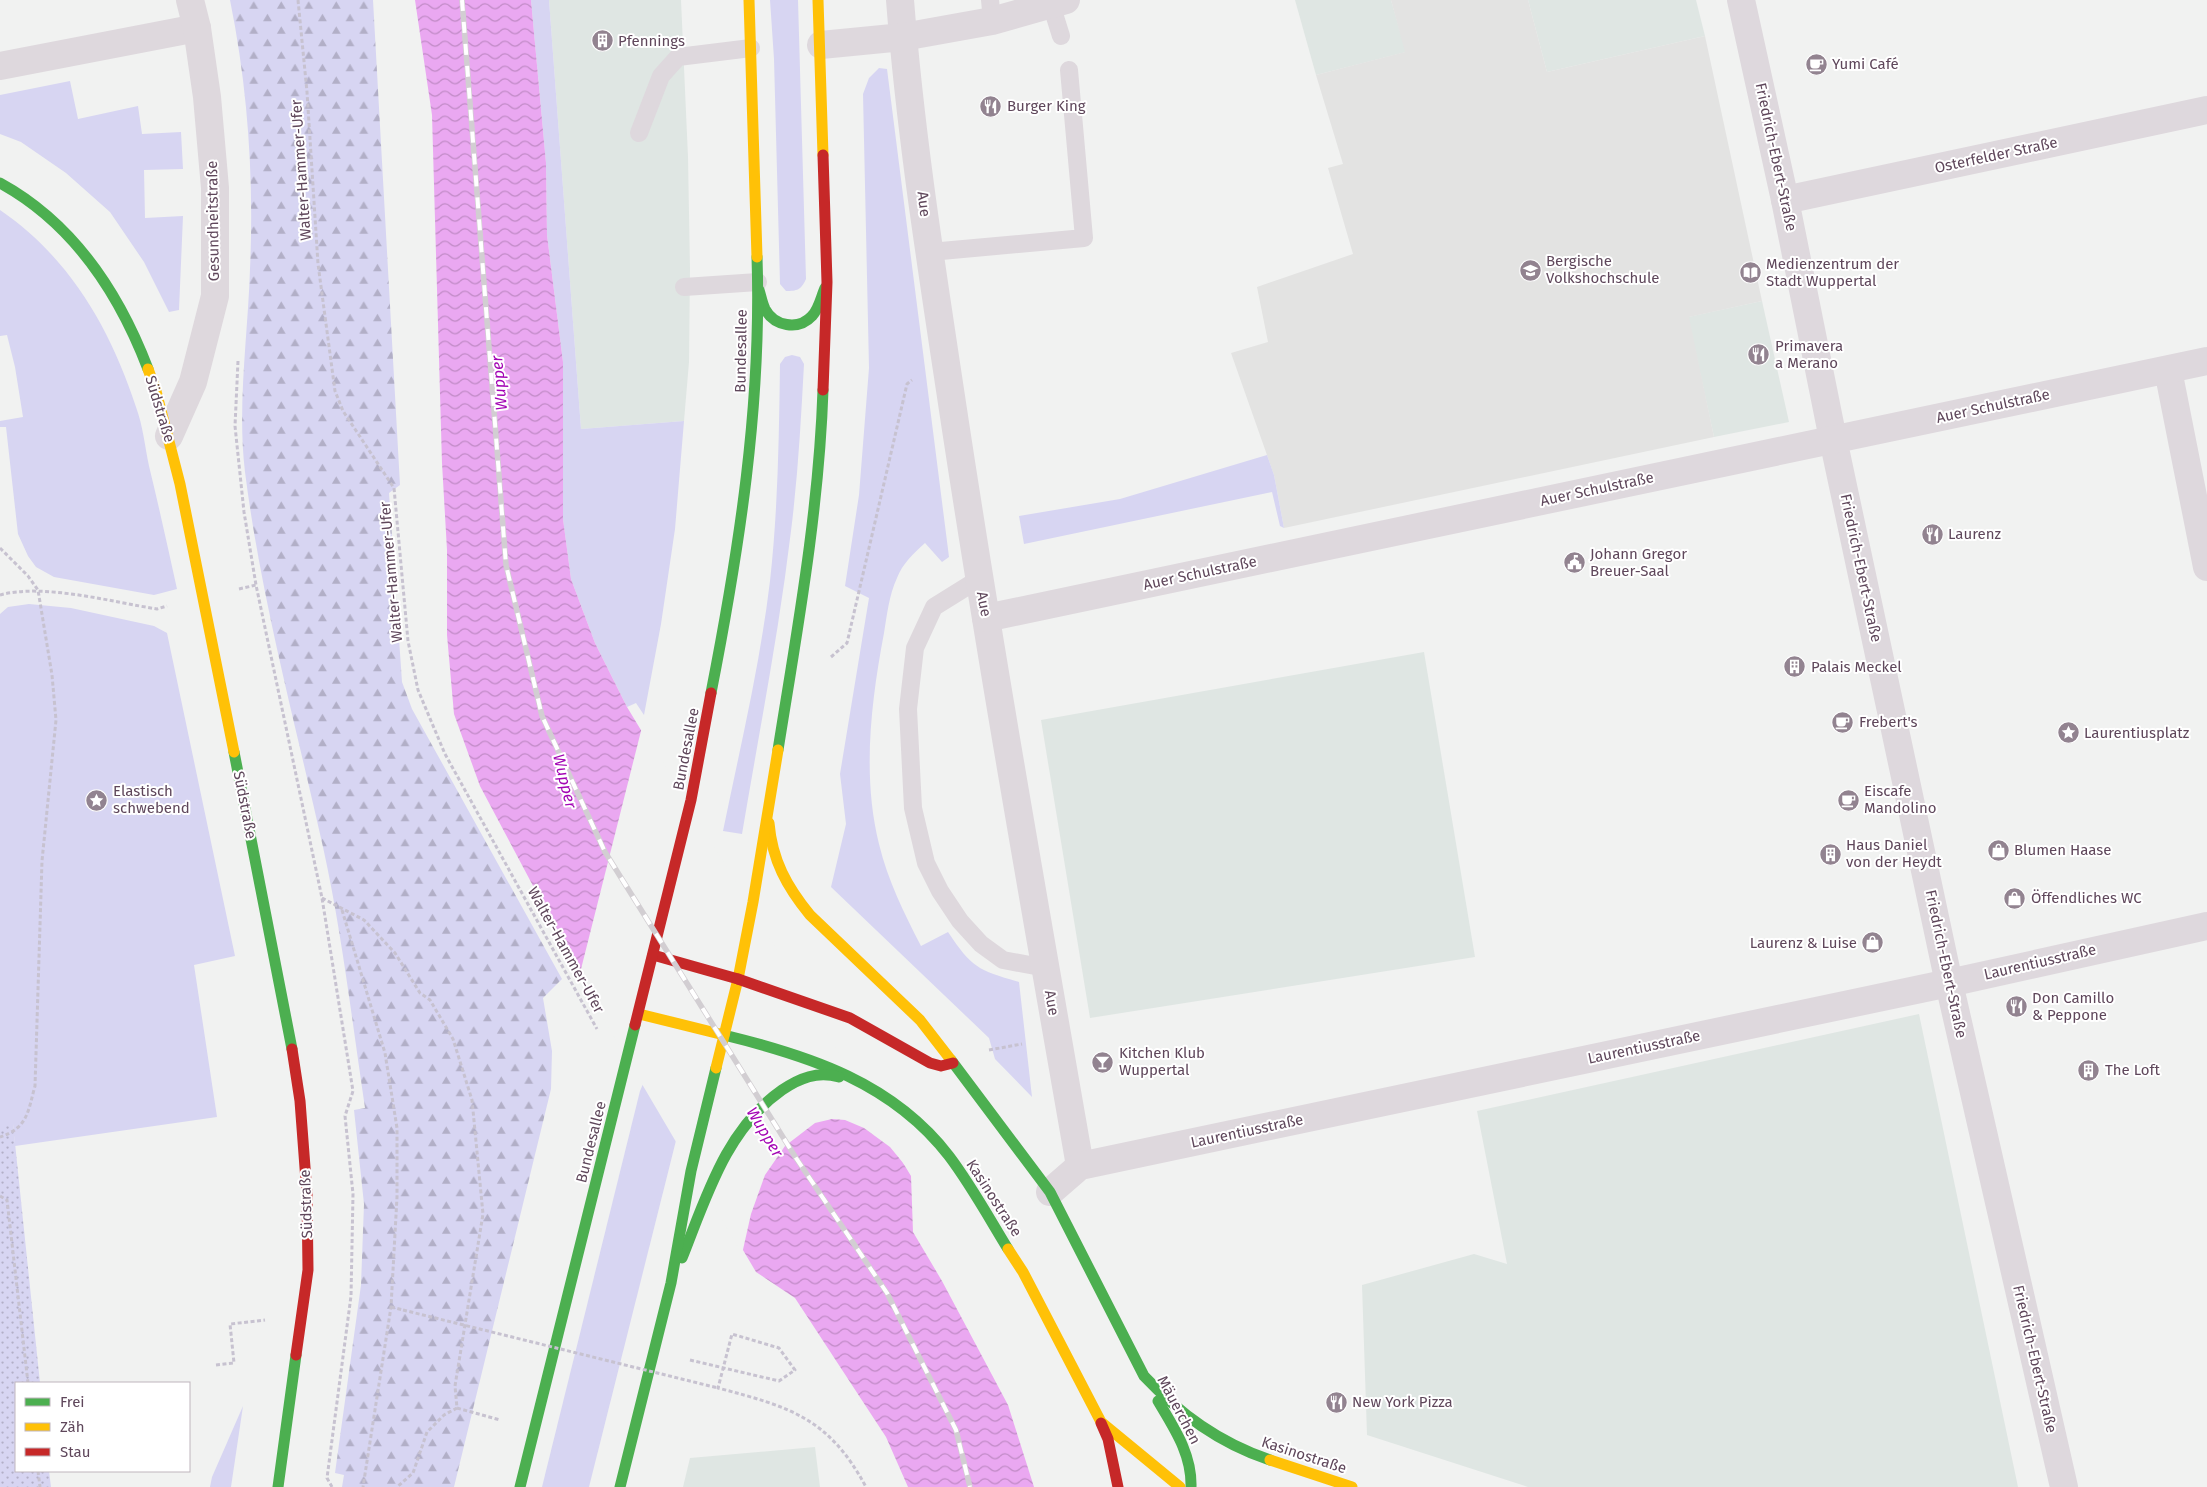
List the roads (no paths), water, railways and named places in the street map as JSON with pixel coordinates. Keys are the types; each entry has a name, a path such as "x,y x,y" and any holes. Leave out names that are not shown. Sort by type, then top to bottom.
{"street":[{"name":"Gesundheitstraße","path":"169,436 193,382 215,296 214,188 207,97 198,28 190,0"},
{"name":"Bundesallee","path":"520,1487 691,800 732,586 746,493 755,401 758,284 749,0"},
{"path":"620,1487 671,1283 691,1171 738,979 753,902 805,582 818,471 827,282 821,45 818,0"},
{"name":"Aue","path":"900,0 930,252 979,579 1080,1166"},
{"name":"Friedrich-Ebert-Straße","path":"1742,0 1785,200 1833,440 1949,983 2064,1487"},
{"path":"821,45 903,37 992,11 1059,2"},
{"path":"0,66 198,28"},
{"name":"Osterfelder Straße","path":"1785,200 2207,110"},
{"name":"Südstraße","path":"0,183 22,195 52,220 91,262 119,304 139,346 156,390 169,436 286,1011 300,1101 307,1194 308,1270 278,1487"},
{"path":"758,284 764,308 774,320 786,325 799,324 812,316 827,282"},
{"name":"Auer Schulstraße","path":"986,618 2207,361"},
{"path":"2168,370 2207,566"},
{"name":"Kasinostraße","path":"769,804 770,841 775,861 794,895 810,914 920,1020 1050,1192 1144,1376 1158,1392 1188,1419 1226,1443 1246,1452 1352,1487"},
{"name":"Laurentiusstraße","path":"1080,1166 1949,983 2207,926"},
{"path":"653,955 738,979 850,1018 930,1064 941,1066 953,1063"},
{"name":"Kasinostraße","path":"639,1014 777,1048 826,1066 863,1083 909,1112 950,1157 1023,1272 1101,1422 1154,1473 1180,1487"},
{"path":"671,1283 706,1198 740,1132 761,1109 786,1087 806,1077 828,1074 863,1083"},
{"path":"1050,1192 1080,1166"},
{"name":"Mäuerchen","path":"1144,1376 1191,1452 1191,1487"},
{"path":"1101,1422 1108,1439 1118,1487"},
{"name":"Kasinostraße","path":"1218,1450 1246,1452"},
{"path":"1154,1473 1171,1460 1191,1452"}],"lane":[{"path":"1059,2 1061,36"},
{"path":"639,133 661,76 678,57 751,48"},
{"path":"930,252 1084,238 1069,70"},
{"path":"684,287 758,284"},
{"path":"979,579 934,607 915,648 908,710 913,808 926,863 940,891 960,921 982,944 1002,960 1046,968"}],"water":[{"name":"Wupper","path":"415,0 531,0 546,163 547,235 563,362 563,519 571,579 595,643 627,707 911,1176 913,1232 942,1281 1008,1405 1034,1487 908,1487 886,1437 795,1298 756,1272 582,978 480,786 454,714 447,635 447,550 442,463 432,115"}],"railway":[{"path":"462,0 506,565 542,716 605,852 796,1158 887,1293 956,1430 970,1487"}],"place":[{"name":"Pfennings","path":"602,41"},
{"name":"Yumi Café","path":"1816,64"},
{"name":"Burger King","path":"991,106"},
{"name":"Bergische Volkshochschule","path":"1530,270"},
{"name":"Medienzentrum der Stadt Wuppertal","path":"1750,273"},
{"name":"Primavera a Merano","path":"1759,355"},
{"name":"Laurenz","path":"1932,534"},
{"name":"Johann Gregor Breuer-Saal","path":"1574,563"},
{"name":"Palais Meckel","path":"1795,667"},
{"name":"Frebert's","path":"1843,722"},
{"name":"Laurentiusplatz","path":"2068,733"},
{"name":"Elastisch schwebend","path":"97,800"},
{"name":"Eiscafe Mandolino","path":"1848,800"},
{"name":"Blumen Haase","path":"1998,850"},
{"name":"Haus Daniel von der Heydt","path":"1830,854"},
{"name":"Öffendliches WC","path":"2015,898"},
{"name":"Laurenz & Luise","path":"1873,943"},
{"name":"Don Camillo & Peppone","path":"2016,1007"},
{"name":"Kitchen Klub Wuppertal","path":"1103,1062"},
{"name":"The Loft","path":"2089,1070"},
{"name":"New York Pizza","path":"1336,1402"}]}
